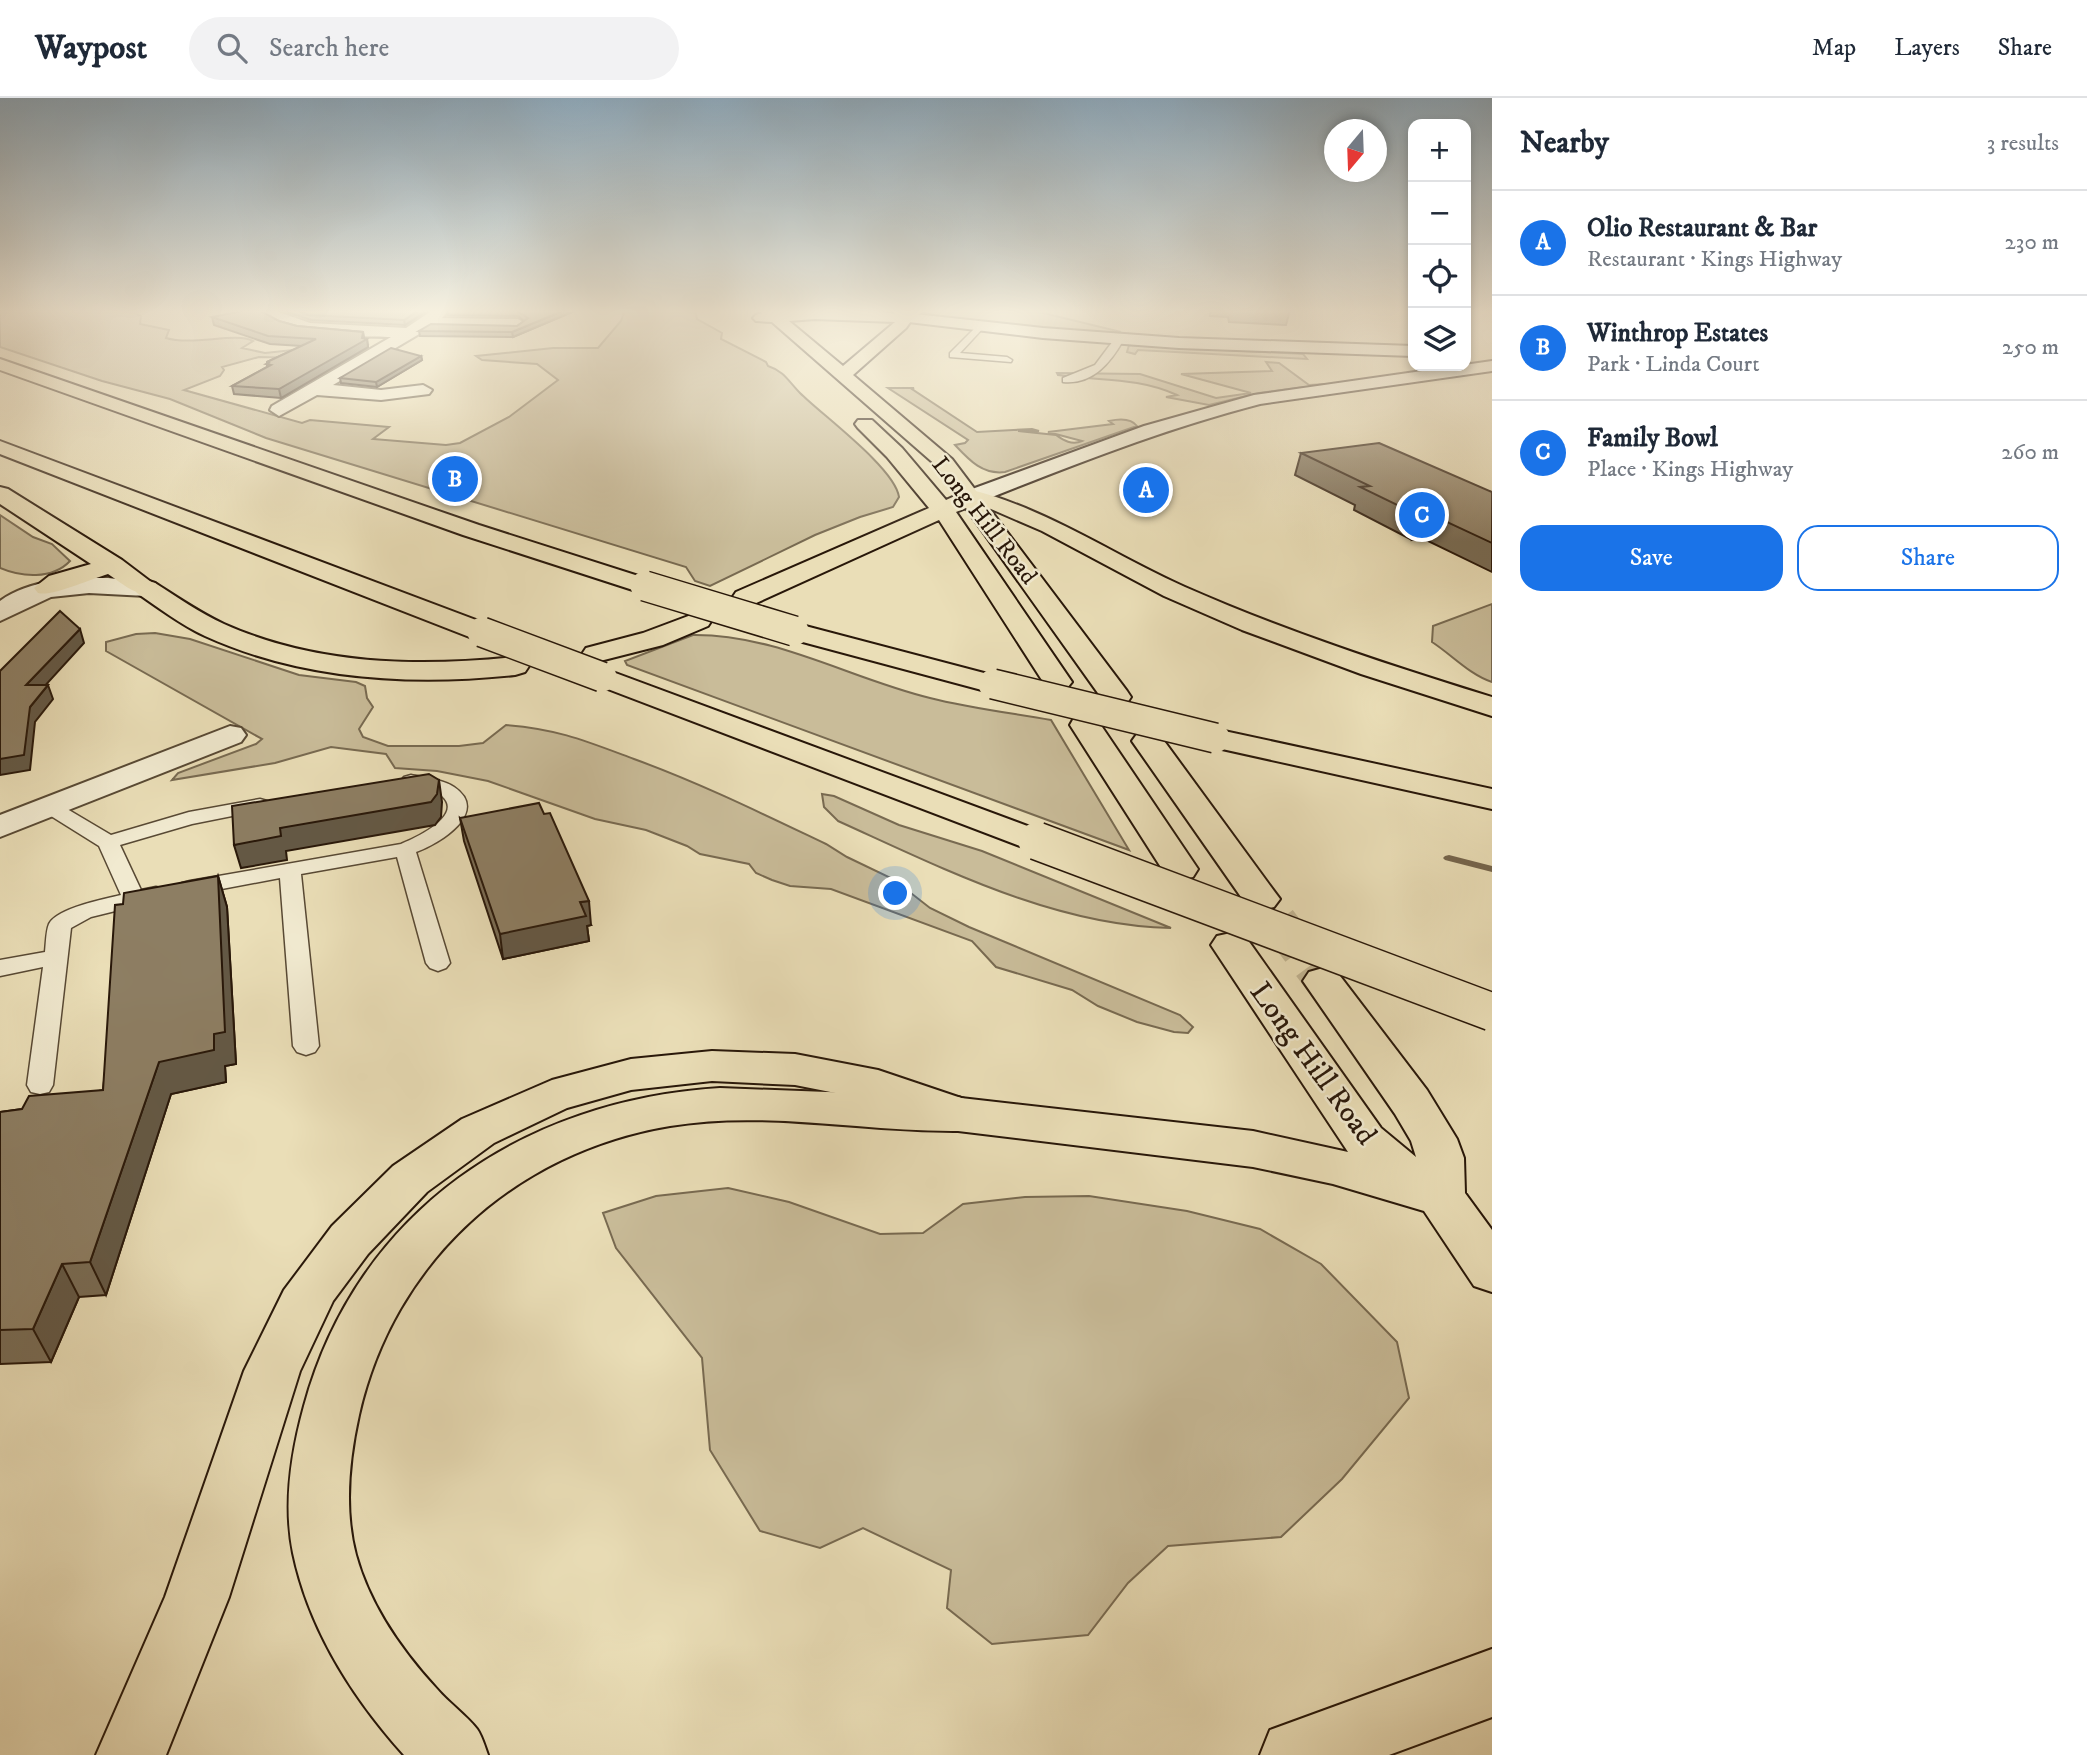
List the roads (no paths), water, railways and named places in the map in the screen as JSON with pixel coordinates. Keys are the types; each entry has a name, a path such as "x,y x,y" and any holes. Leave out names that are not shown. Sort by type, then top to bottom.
{"highway":[{"path":"66,387 471,530 794,631 993,684 1215,738 1492,799"},
{"name":"Long Hill Road","path":"858,387 935,453 972,497 1116,697"},
{"name":"Long Hill Road","path":"854,414 909,467 944,508 1057,682"},
{"path":"0,437 100,475 348,579"},
{"path":"0,447 482,632 599,666 1037,841 1492,1012"},
{"path":"0,494 215,630 269,650 368,668 421,671 515,667"},
{"path":"745,598 972,497 1043,521 1160,584 1236,618 1347,660 1492,707"},
{"path":"864,543 907,535 968,544"},
{"path":"23,592 113,565"},
{"path":"599,666 699,620"},
{"path":"1085,726 1180,869"},
{"path":"1148,741 1261,899"},
{"name":"Long Hill Road","path":"1231,945 1364,1140 1397,1168 1441,1197"},
{"name":"Long Hill Road","path":"1323,981 1428,1129 1440,1158 1441,1197"},
{"path":"131,1755 200,1587 268,1380 292,1326 320,1278 350,1240 378,1206 421,1167 475,1132 542,1100 597,1081 673,1067 743,1066 809,1073 906,1095 958,1114"},
{"path":"453,1755 413,1714 380,1672 342,1605 328,1569 322,1538 319,1484 334,1395 358,1331 379,1291 421,1237 451,1211 520,1160 560,1140 623,1119 720,1104 894,1114 958,1114 1267,1152 1333,1166 1441,1197 1492,1271"},
{"path":"1294,1755 1492,1683"}],"main road":[{"path":"279,410 315,387"},
{"path":"972,497 1152,430 1232,406 1341,387"},
{"path":"312,389 381,395 423,390"},
{"path":"0,613 23,592 146,588"},
{"path":"0,827 230,735"}],"lane":[{"path":"40,1084 61,925 83,912 134,898 405,849 429,841 446,830 457,814 457,806 450,793 432,784 406,780 391,782"},
{"path":"108,842 189,818 284,800"},
{"path":"50,807 108,842 134,898"},
{"path":"405,849 438,963"},
{"path":"290,870 306,1045"},
{"path":"0,968 56,957"}],"waterway":[{"path":"1449,858 1492,869"}],"tunnel":[{"path":"1278,921 1323,981"}],"place":[{"name":"Winthrop Estates","path":"455,479"},
{"name":"Olio Restaurant & Bar","path":"1146,490"},
{"name":"Family Bowl","path":"1422,515"}]}
